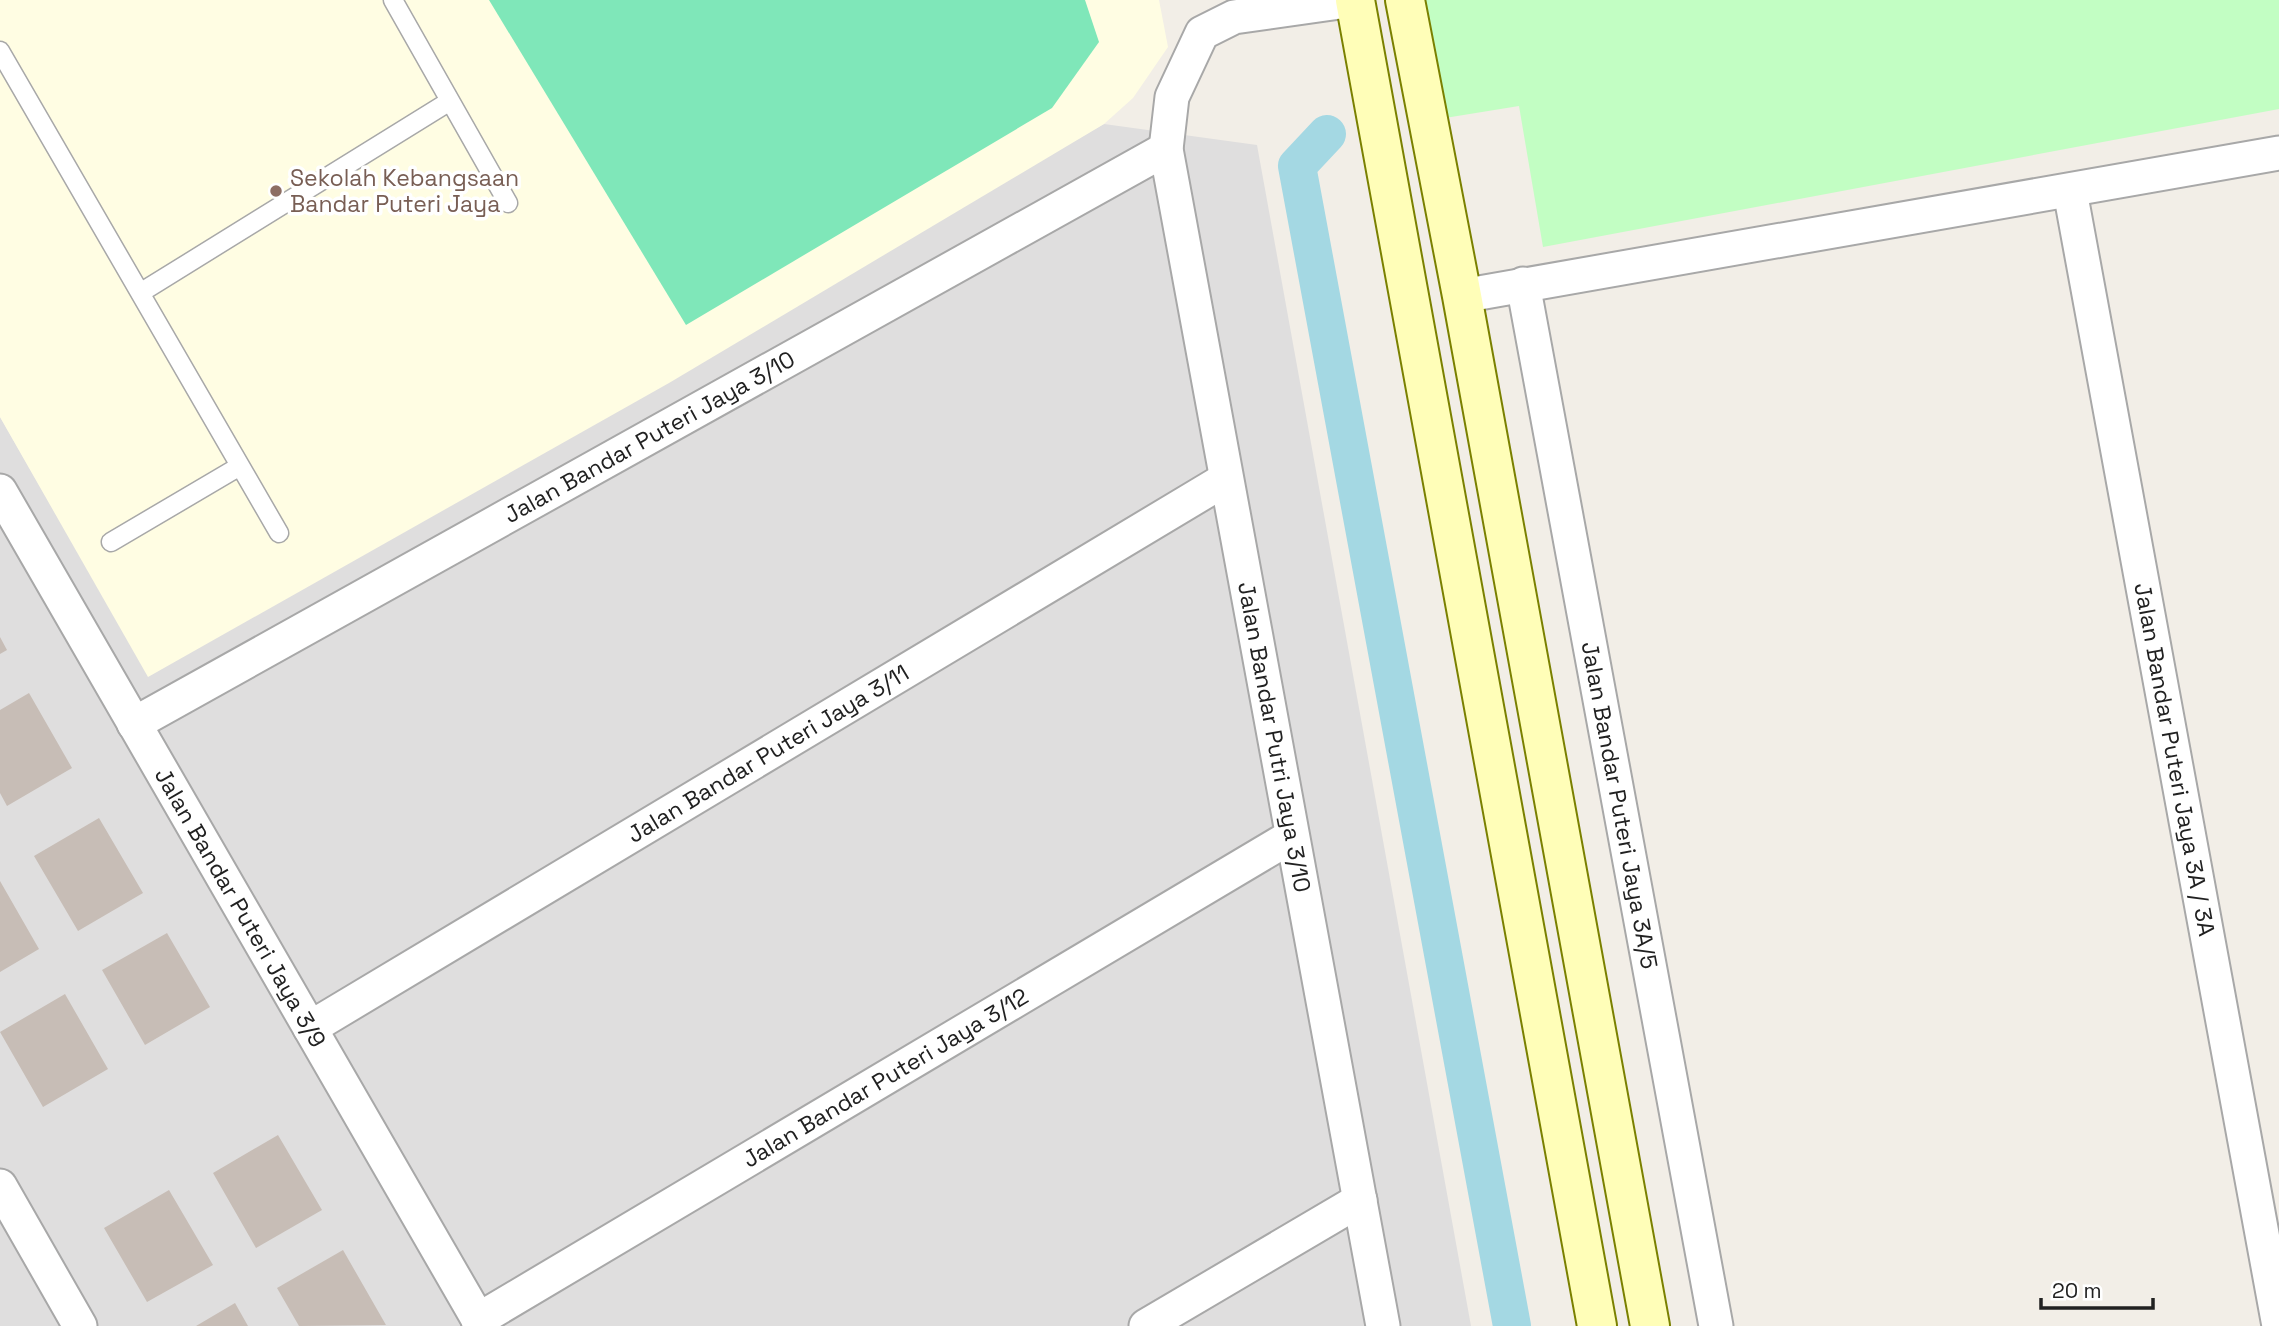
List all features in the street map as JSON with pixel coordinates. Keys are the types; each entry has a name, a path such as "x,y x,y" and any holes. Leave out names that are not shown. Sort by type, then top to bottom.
{"street":[{"name":"Jalan Bandar Putri Jaya 3/10","path":"1354,0 1266,6 1234,17 1202,33 1172,97 1166,149 1383,1326"},
{"path":"1354,0 1597,1326"},
{"path":"1405,0 1462,296 1650,1326"},
{"name":"Jalan Bandar Puteri Jaya 3/10","path":"134,724 1166,149"},
{"path":"1462,296 2279,153"},
{"name":"Jalan Bandar Puteri Jaya 3A / 3A","path":"2070,191 2279,1326"},
{"name":"Jalan Bandar Puteri Jaya 3A/5","path":"1523,284 1716,1326"},
{"name":"Jalan Bandar Puteri Jaya 3/11","path":"310,1028 1226,479"},
{"name":"Jalan Bandar Puteri Jaya 3/9","path":"0,491 480,1323"},
{"name":"Jalan Bandar Puteri Jaya 3/12","path":"480,1323 1292,836"},
{"path":"0,1186 80,1326"},
{"path":"1146,1326 1360,1200"}],"lane":[{"path":"393,0 509,203"},
{"path":"0,51 279,533"},
{"path":"140,293 450,101"},
{"path":"111,542 240,466"}],"shaded area":[{"name":"Sekolah Kebangsaan Bandar Puteri Jaya","path":"0,0 1159,0 1168,47 1133,98 1104,124 669,383 148,677 0,417"},
{"path":"1104,124 1257,145 1471,1326 0,1326 0,417 149,676"}],"green space":[{"path":"489,0 1085,0 1099,42 1052,108 686,325"},
{"path":"1424,0 2279,0 2279,109 1543,247 1519,106 1445,118"}],"building":[{"path":"0,637 7,650 0,654"},
{"path":"29,693 72,768 7,806 0,793 0,710"},
{"path":"99,818 143,893 78,931 34,856"},
{"path":"0,881 39,949 0,972"},
{"path":"167,933 210,1007 145,1045 102,970"},
{"path":"65,994 108,1069 43,1107 0,1032"},
{"path":"278,1135 322,1210 256,1248 213,1173"},
{"path":"169,1190 213,1265 147,1302 104,1228"},
{"path":"343,1250 386,1325 299,1326 277,1288"},
{"path":"235,1303 248,1326 196,1326"}],"waterway":[{"path":"1327,134 1297,166 1512,1326"}],"place":[{"name":"Sekolah Kebangsaan Bandar Puteri Jaya","path":"276,191"}]}
